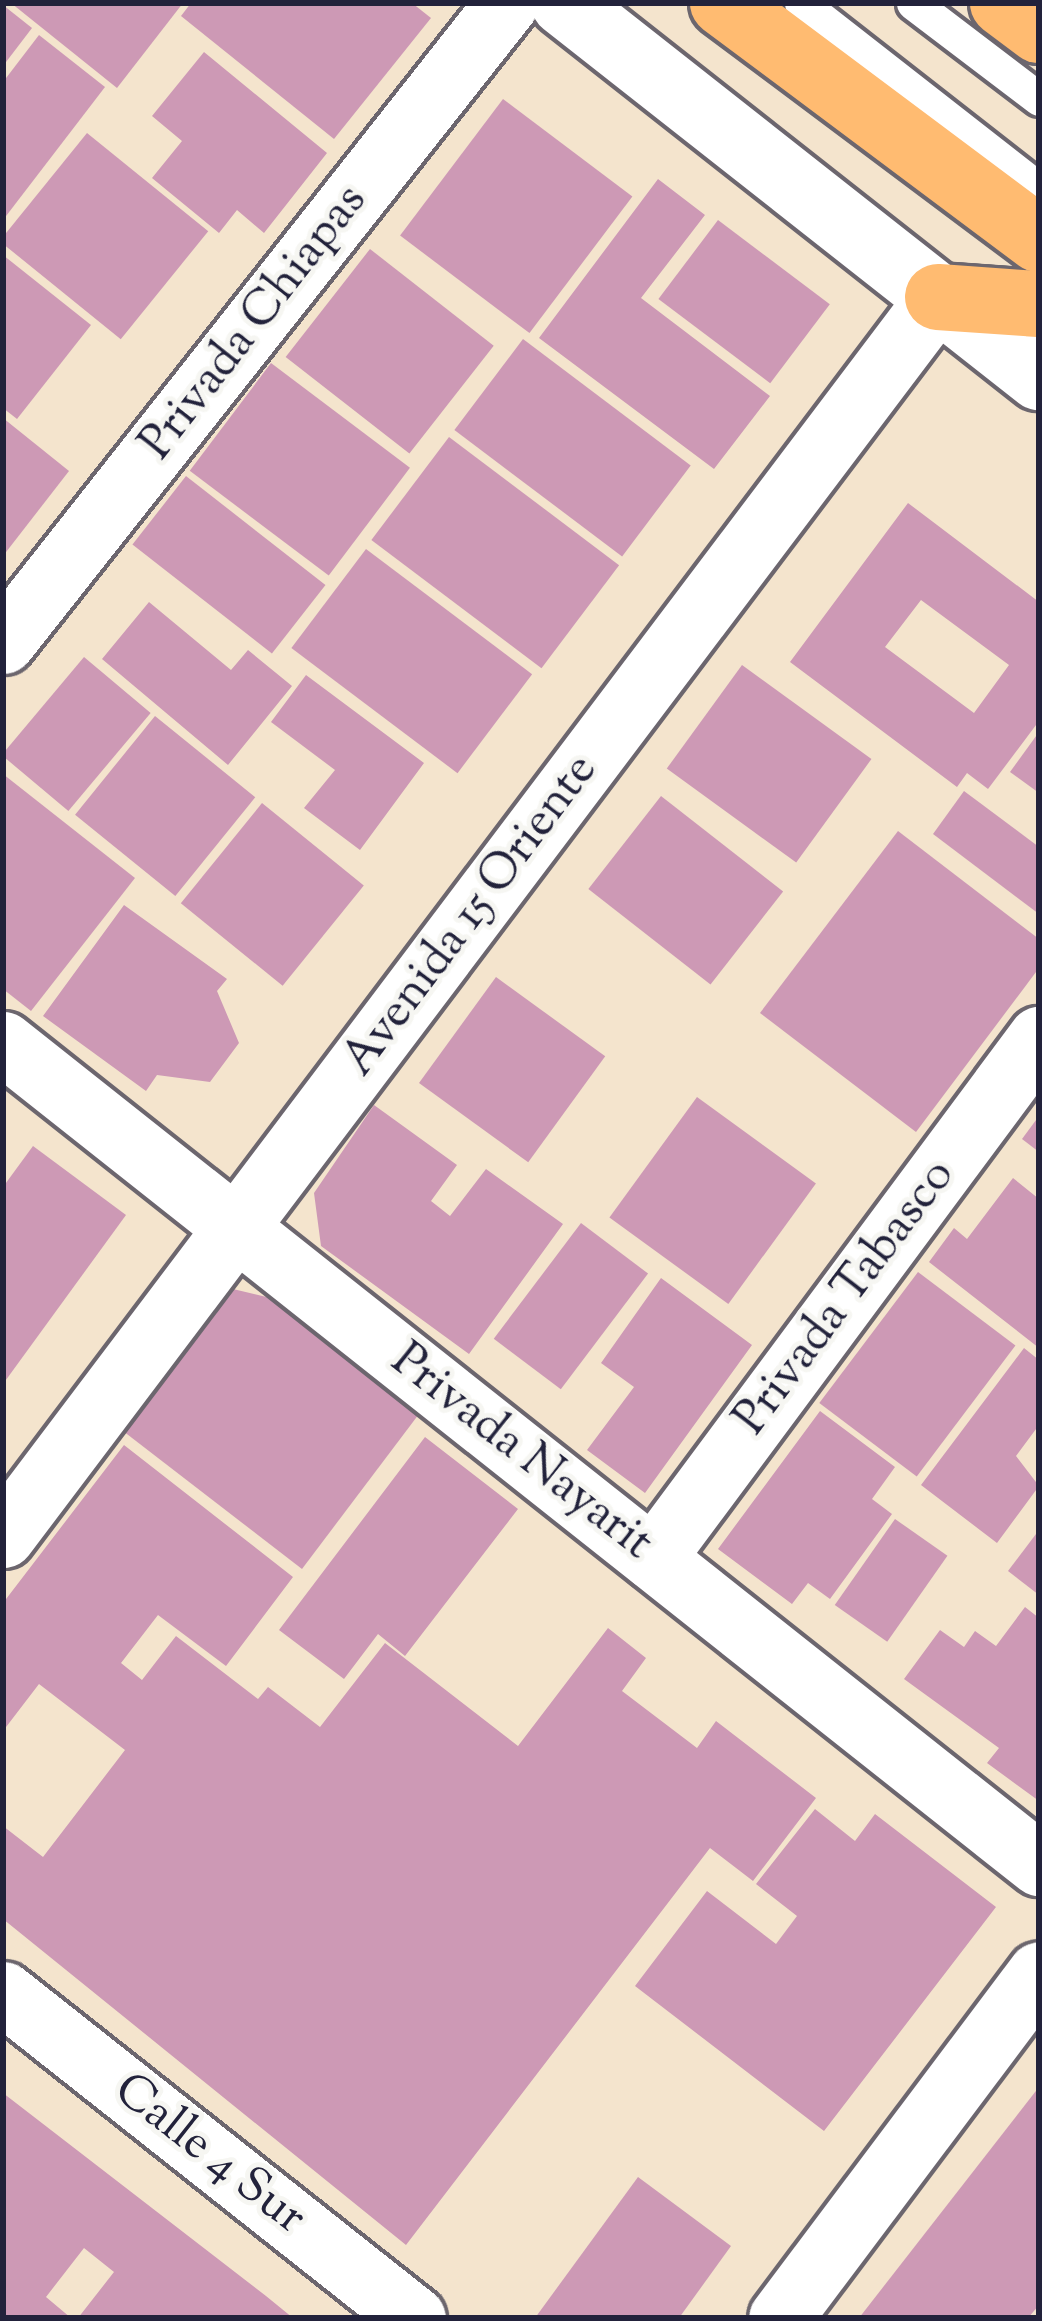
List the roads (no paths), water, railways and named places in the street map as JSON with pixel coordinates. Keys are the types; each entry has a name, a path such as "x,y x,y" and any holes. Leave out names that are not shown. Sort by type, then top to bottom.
{"main road":[{"path":"723,3 1039,239"},
{"path":"1003,3 1039,30"},
{"path":"938,297 1039,304"}],"street":[{"name":"Privada Chiapas","path":"3,642 507,3"},
{"path":"564,3 1039,377"},
{"name":"Avenida 15 Oriente","path":"3,1536 938,297"},
{"name":"Privada Tabasco","path":"653,1558 1039,1038"},
{"name":"Privada Nayarit","path":"3,1043 1039,1864"},
{"path":"779,2318 1039,1973"},
{"name":"Calle 4 Sur","path":"3,1993 414,2318"}],"lane":[{"path":"801,3 1039,189"},
{"path":"913,3 1039,99"}]}
